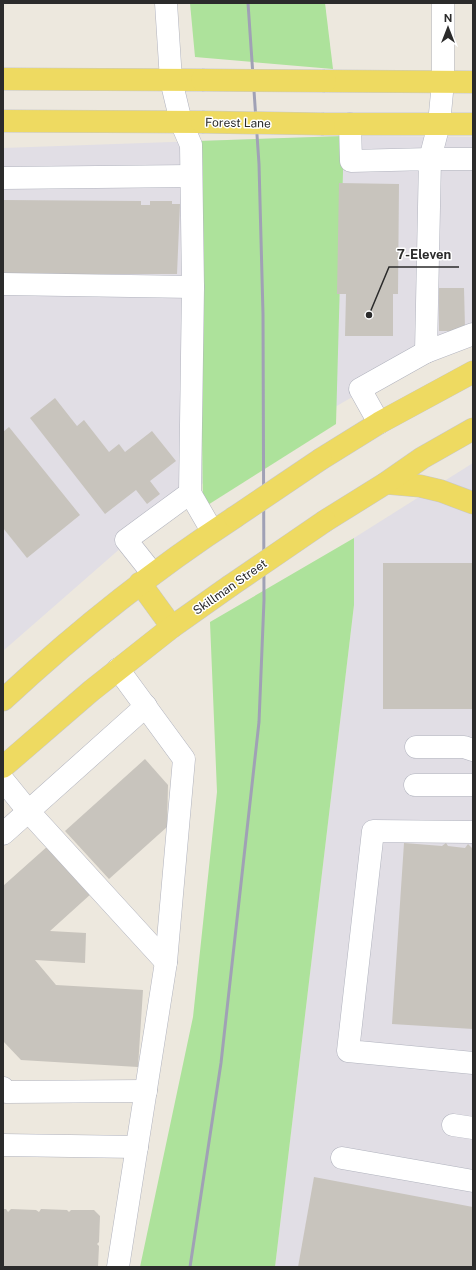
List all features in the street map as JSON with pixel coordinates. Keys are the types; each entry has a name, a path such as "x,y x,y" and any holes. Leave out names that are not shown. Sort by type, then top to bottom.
{"main road":[{"path":"3,79 473,82"},
{"name":"Forest Lane","path":"3,121 473,124"},
{"path":"3,700 46,659 147,578 212,531 321,459 379,423 473,372"},
{"name":"Skillman Street","path":"3,767 74,704 172,627 325,521 386,483 422,458 473,429"},
{"path":"386,483 420,486 441,491 473,502"},
{"path":"147,578 172,627"}],"street":[{"path":"166,3 171,80 181,122 191,145 193,287 190,493 212,531"},
{"path":"426,352 430,159 439,124 443,82 443,3"},
{"path":"350,124 351,161 473,159"},
{"path":"3,178 191,176"},
{"path":"3,284 193,287"},
{"path":"379,423 360,389 426,352 473,334"},
{"path":"147,578 126,540 190,493"},
{"path":"118,670 184,759 166,962 118,1267"},
{"path":"3,834 146,706"},
{"path":"416,747 464,747 473,750"},
{"path":"3,780 29,812 166,962"},
{"path":"415,786 473,785"},
{"path":"473,832 373,831 348,1051 473,1063"},
{"path":"4,1091 146,1092"},
{"path":"3,1145 137,1147"},
{"path":"342,1158 473,1181"}],"shaded area":[{"path":"344,136 473,137 473,344 354,396 178,498 3,651 3,148"},
{"path":"473,463 473,1267 275,1267 354,605 354,538"}],"green space":[{"path":"190,3 325,3 333,69 195,57"},
{"path":"344,136 336,424 203,508 198,141"},
{"path":"354,538 354,605 275,1267 140,1267 193,1017 217,792 210,622"}],"building":[{"path":"339,183 399,184 398,294 393,294 393,336 345,336 346,294 337,294"},
{"path":"3,200 141,201 141,205 150,205 150,201 172,201 172,204 180,204 177,274 3,274"},
{"path":"439,288 464,288 465,328 462,331 439,331"},
{"path":"55,398 77,426 84,420 109,452 119,444 125,452 152,431 176,461 150,481 160,494 147,504 136,490 105,514 30,418"},
{"path":"9,427 80,515 27,558 3,528 3,432"},
{"path":"383,563 473,563 473,709 383,709"},
{"path":"145,759 168,785 167,827 109,879 65,831"},
{"path":"404,843 442,846 446,843 448,846 465,848 468,844 473,849 473,1029 392,1024"},
{"path":"49,845 92,893 50,931 86,933 85,963 35,960 56,985 143,990 138,1067 21,1060 3,1041 3,886"},
{"path":"314,1177 473,1207 473,1267 298,1267"},
{"path":"3,1209 6,1209 8,1212 11,1209 36,1210 39,1212 41,1209 67,1210 69,1212 71,1210 94,1210 100,1216 99,1242 97,1244 99,1246 98,1267 3,1267"}],"railway":[{"path":"190,1267 221,1063 259,722 264,600 263,314 259,164 248,3"}],"place":[{"name":"7-Eleven","path":"369,315"}]}
